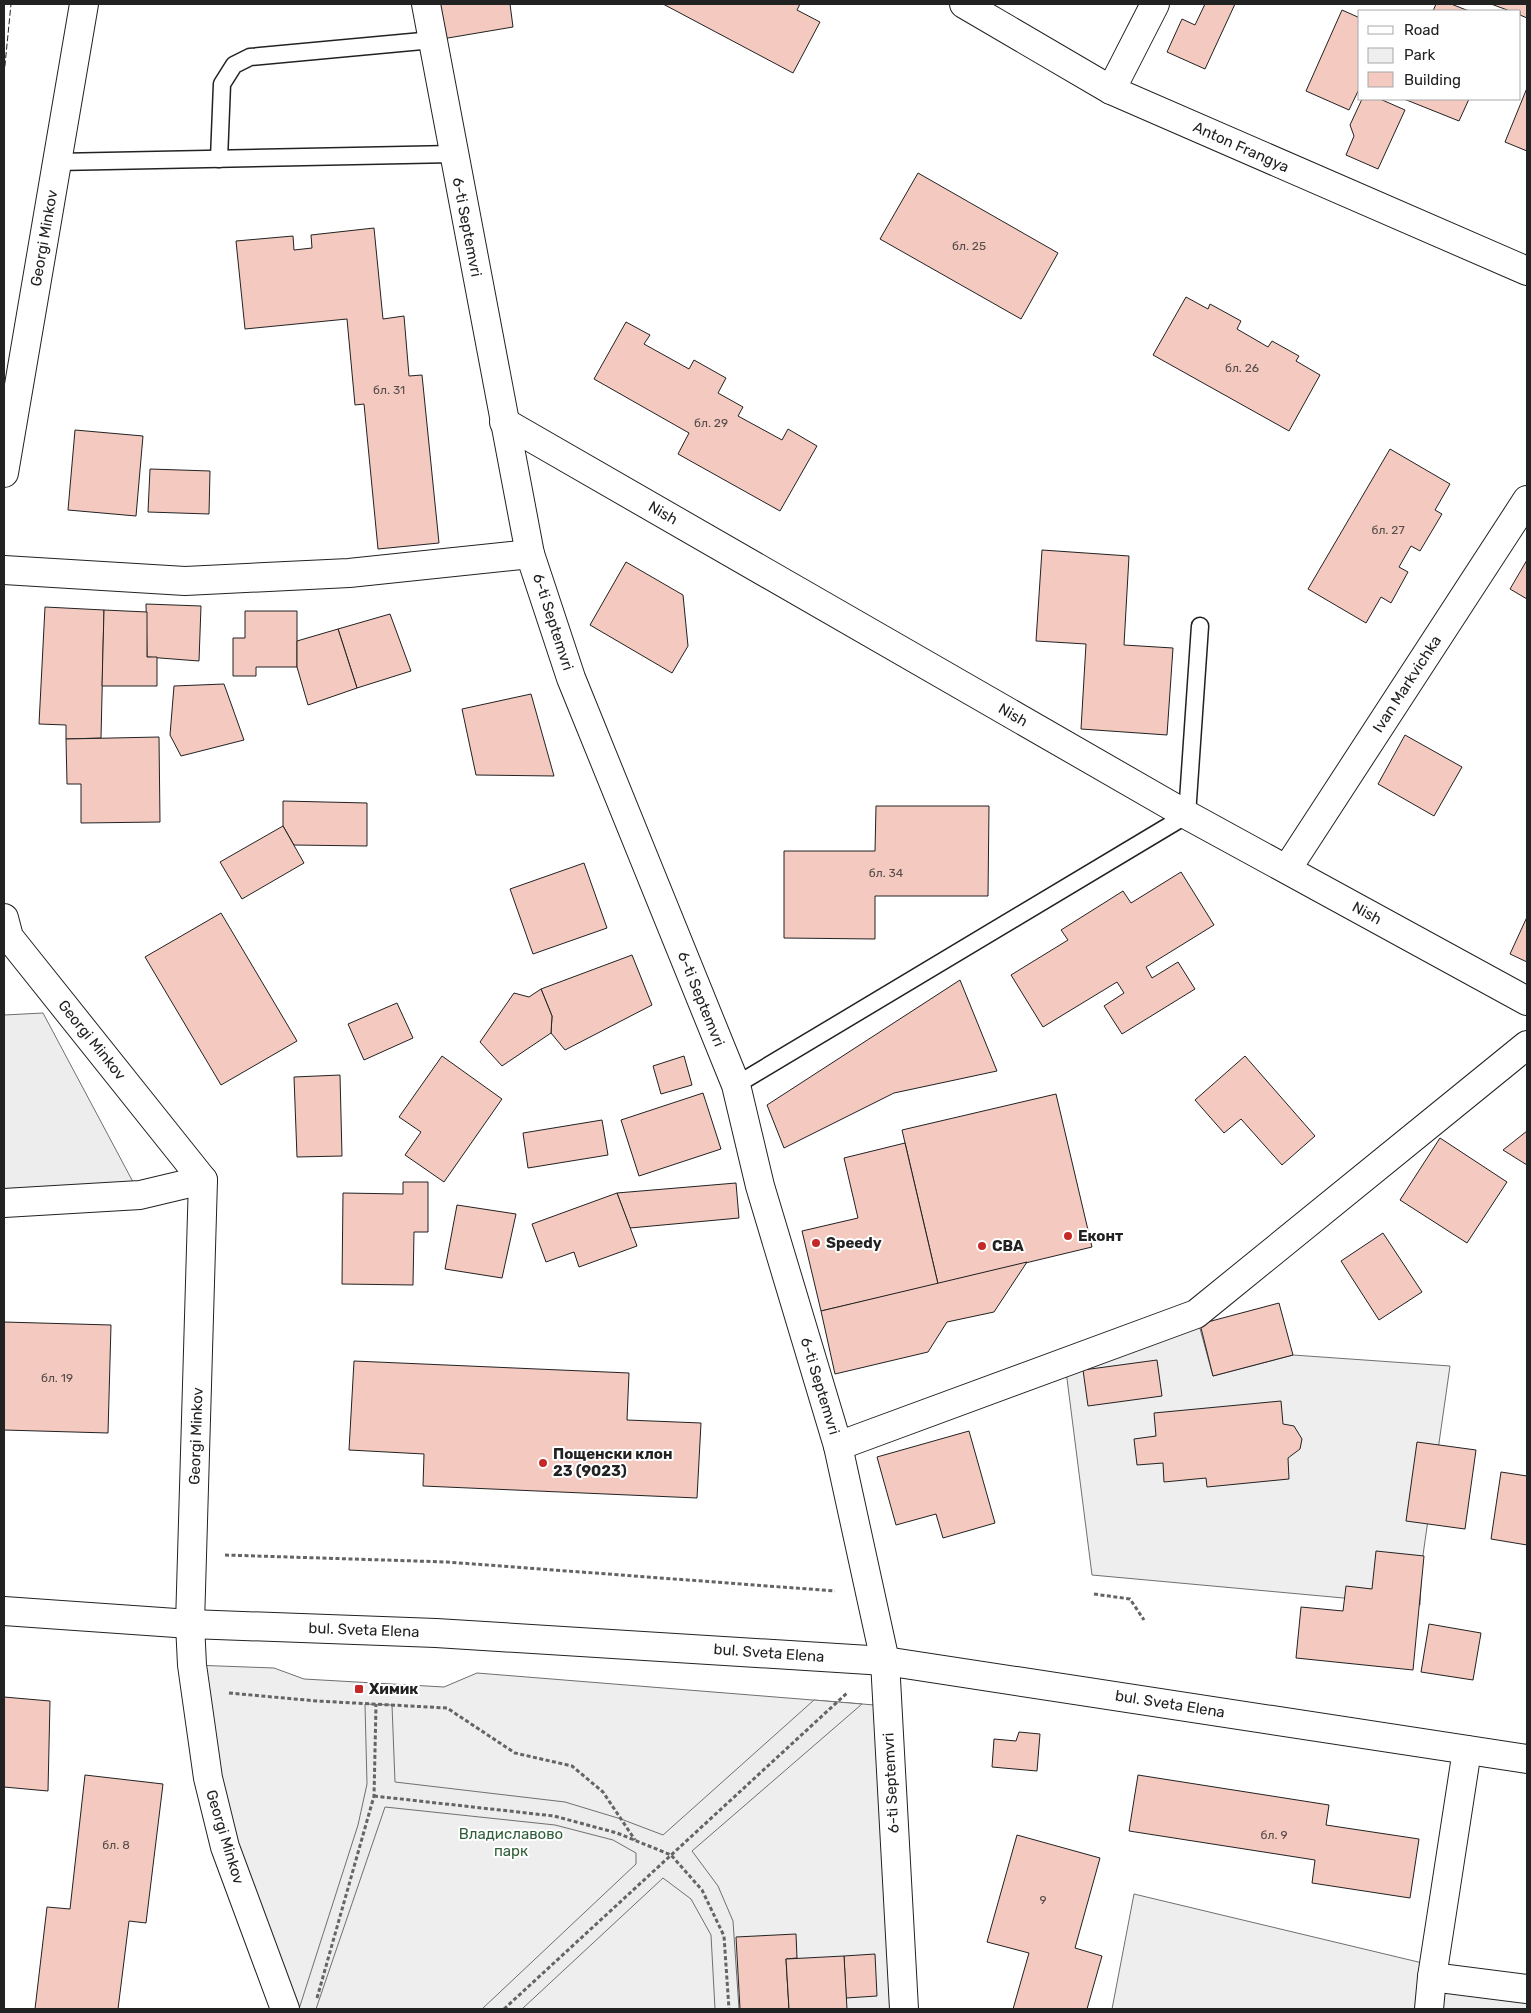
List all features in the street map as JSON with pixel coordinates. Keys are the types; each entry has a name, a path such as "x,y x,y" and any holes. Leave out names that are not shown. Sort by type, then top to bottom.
{"street":[{"name":"Georgi Minkov","path":"4,473 84,4"},
{"name":"6-ti Septemvri","path":"426,4 530,554 571,678 736,1084 760,1186 838,1446 885,1661 904,2009"},
{"name":"Anton Frangya","path":"964,4 1111,90 1527,271"},
{"path":"1111,90 1155,4"},
{"name":"Nish","path":"504,422 1187,815 1527,1001"},
{"name":"Ivan Markvichka","path":"1287,869 1527,500"},
{"path":"4,570 186,581 349,573 530,554"},
{"name":"Georgi Minkov","path":"4,918 9,937 203,1180 190,1624 192,1665 208,1778 225,1847 285,2009"},
{"path":"838,1446 1196,1314 1527,1045"},
{"path":"4,1203 140,1195 203,1180"},
{"name":"bul. Sveta Elena","path":"4,1611 190,1624 446,1633 885,1661 1527,1759"},
{"path":"1429,2009 1432,1977 1467,1750"},
{"path":"1432,1977 1527,1989"}],"lane":[{"path":"219,159 222,84 234,65 250,57 433,40"},
{"path":"57,162 454,154"},
{"path":"736,1084 1187,815 1200,626"}],"path":[{"path":"192,1554 447,1562 870,1593"},
{"path":"1094,1594 1130,1599 1144,1620"},
{"path":"504,2009 837,1702 885,1661"},
{"path":"196,1690 376,1705 447,1708 515,1754 572,1766 603,1792 635,1840"},
{"path":"316,2000 374,1796 376,1705"},
{"path":"374,1796 554,1816 635,1840 671,1855 702,1890 724,1936 729,2009"}],"green space":[{"path":"1196,1314 1213,1376 1293,1355 1450,1366 1422,1562 1420,1605 1092,1575 1065,1363"},
{"name":"Владиславово парк","path":"192,1665 274,1668 304,1679 444,1687 477,1673 887,1706 908,2009 287,2009 225,1847"},
{"path":"1134,1894 1527,1988 1527,2009 1112,2009"}],"shaded area":[{"path":"43,1013 140,1195 4,1203 4,1015"},
{"path":"814,1700 862,1704 692,1851 718,1886 733,1921 739,2009 715,2009 711,1935 691,1899 663,1878 522,2009 482,2009 636,1864 636,1853 613,1840 555,1825 385,1807 316,2009 299,2009 358,1825 367,1784 365,1704 392,1705 395,1782 565,1802 621,1819 663,1835"}],"building":[{"path":"436,4 510,4 513,27 442,39"},
{"path":"663,4 800,4 797,10 820,22 793,73"},
{"path":"1205,4 1235,4 1205,69 1167,52 1182,19 1195,25"},
{"path":"1436,4 1451,4 1466,10 1433,10"},
{"path":"1491,4 1527,4 1527,18 1521,15 1521,10 1507,10"},
{"path":"1342,10 1358,17 1358,91 1349,110 1306,91"},
{"path":"1527,88 1527,151 1505,142"},
{"path":"1362,100 1382,100 1405,110 1378,169 1346,155 1354,136 1350,125"},
{"path":"1406,100 1469,100 1459,121"},
{"path":"918,173 1058,253 1021,319 880,239"},
{"path":"374,228 383,319 404,316 409,376 422,375 439,543 378,549 364,404 355,405 347,319 245,329 236,241 293,236 294,250 312,248 311,235"},
{"path":"1186,297 1208,309 1210,304 1241,321 1237,329 1268,347 1272,341 1299,356 1296,361 1320,375 1289,431 1153,355"},
{"path":"626,322 650,335 644,344 689,369 694,360 726,378 718,393 743,407 738,416 782,440 788,429 817,446 780,511 678,454 689,433 594,379"},
{"path":"75,430 143,436 136,516 68,510"},
{"path":"1390,449 1450,484 1435,510 1442,514 1420,551 1411,546 1399,567 1408,572 1391,603 1381,597 1366,623 1308,589"},
{"path":"150,469 210,471 209,514 148,512"},
{"path":"1042,550 1129,556 1124,645 1173,648 1167,735 1081,729 1086,644 1036,641"},
{"path":"1527,560 1527,599 1510,589"},
{"path":"626,562 683,595 688,646 672,673 590,625"},
{"path":"146,604 201,606 199,661 147,657"},
{"path":"45,607 104,610 101,738 66,739 66,725 39,724"},
{"path":"104,610 147,612 147,657 157,657 157,686 102,686"},
{"path":"245,611 297,611 297,667 256,667 256,676 233,676 233,638 245,638"},
{"path":"390,614 411,671 357,688 338,629"},
{"path":"338,629 357,688 308,705 297,667 297,641"},
{"path":"224,684 244,740 181,756 170,735 174,686"},
{"path":"531,694 554,776 476,775 462,709"},
{"path":"1405,735 1462,767 1434,816 1378,784"},
{"path":"159,737 160,822 81,823 81,784 67,784 66,739"},
{"path":"283,801 367,803 367,846 294,845 283,826"},
{"path":"876,806 989,806 988,896 875,896 875,939 784,938 784,851 875,851"},
{"path":"283,826 304,863 242,899 220,862"},
{"path":"584,863 607,928 533,954 510,889"},
{"path":"1181,872 1214,925 1146,967 1152,978 1178,962 1195,989 1122,1034 1104,1006 1124,993 1117,982 1043,1027 1011,975 1068,940 1061,930 1123,891 1131,903"},
{"path":"221,913 297,1041 221,1085 145,957"},
{"path":"1527,917 1527,962 1510,954"},
{"path":"632,955 652,1005 565,1050 551,1033 552,1016 541,989"},
{"path":"960,980 997,1071 894,1093 784,1148 767,1105"},
{"path":"541,989 552,1016 551,1033 502,1066 480,1042 514,993 529,997"},
{"path":"397,1003 413,1038 364,1060 348,1024"},
{"path":"442,1056 502,1099 444,1182 405,1155 421,1132 399,1117"},
{"path":"684,1056 692,1085 661,1094 653,1066"},
{"path":"1245,1056 1315,1136 1282,1165 1241,1119 1224,1133 1195,1100"},
{"path":"340,1075 342,1156 297,1157 294,1077"},
{"path":"703,1093 721,1149 639,1176 621,1120"},
{"path":"1056,1094 1092,1247 938,1284 902,1130"},
{"path":"602,1120 608,1155 528,1168 523,1133"},
{"path":"1527,1131 1527,1165 1503,1150"},
{"path":"1440,1138 1507,1182 1467,1243 1400,1200"},
{"path":"905,1143 938,1284 821,1311 802,1231 858,1218 844,1158"},
{"path":"403,1182 428,1182 428,1232 414,1232 413,1285 342,1284 343,1193 403,1194"},
{"path":"736,1183 739,1218 630,1228 617,1193"},
{"path":"617,1193 637,1246 579,1267 574,1252 546,1262 532,1224"},
{"path":"457,1205 516,1214 502,1278 445,1269"},
{"path":"1383,1233 1422,1292 1379,1320 1341,1261"},
{"path":"1027,1262 994,1312 947,1322 928,1352 835,1374 821,1311"},
{"path":"1279,1303 1293,1355 1213,1376 1200,1324"},
{"path":"4,1322 111,1325 108,1433 4,1430"},
{"path":"1157,1360 1162,1396 1088,1406 1083,1370"},
{"path":"354,1361 629,1373 627,1420 701,1423 697,1498 423,1486 424,1454 349,1450"},
{"path":"1281,1401 1283,1424 1294,1426 1302,1439 1300,1449 1288,1458 1289,1479 1207,1487 1206,1478 1164,1482 1163,1463 1137,1465 1134,1439 1156,1436 1154,1413"},
{"path":"969,1431 995,1523 943,1538 936,1514 896,1525 877,1457"},
{"path":"1417,1442 1476,1450 1465,1529 1406,1521"},
{"path":"1501,1472 1527,1476 1527,1545 1491,1539"},
{"path":"1376,1551 1424,1556 1413,1670 1296,1658 1301,1607 1343,1611 1346,1586 1372,1589"},
{"path":"1429,1624 1481,1633 1473,1680 1421,1672"},
{"path":"4,1697 50,1701 48,1791 4,1787"},
{"path":"1019,1732 1040,1734 1037,1771 992,1767 994,1739 1016,1741"},
{"path":"85,1775 163,1784 146,1923 129,1921 118,2009 35,2009 47,1907 70,1909"},
{"path":"1138,1775 1329,1805 1326,1825 1419,1839 1410,1898 1312,1883 1315,1860 1129,1831"},
{"path":"1017,1835 1100,1858 1075,1948 1102,1956 1087,2009 1013,2009 1029,1953 987,1942"},
{"path":"796,1934 797,1958 786,1959 789,2009 740,2009 736,1937"},
{"path":"875,1954 877,1996 846,1998 844,1956"},
{"path":"844,1956 847,2009 789,2009 786,1959"}],"fence":[{"path":"4,75 11,4"}],"place":[{"name":"Еконт","path":"1068,1236"},
{"name":"Speedy","path":"816,1243"},
{"name":"CBA","path":"982,1246"},
{"name":"Пощенски клон 23 (9023)","path":"543,1463"},
{"name":"Химик","path":"359,1689"}]}
